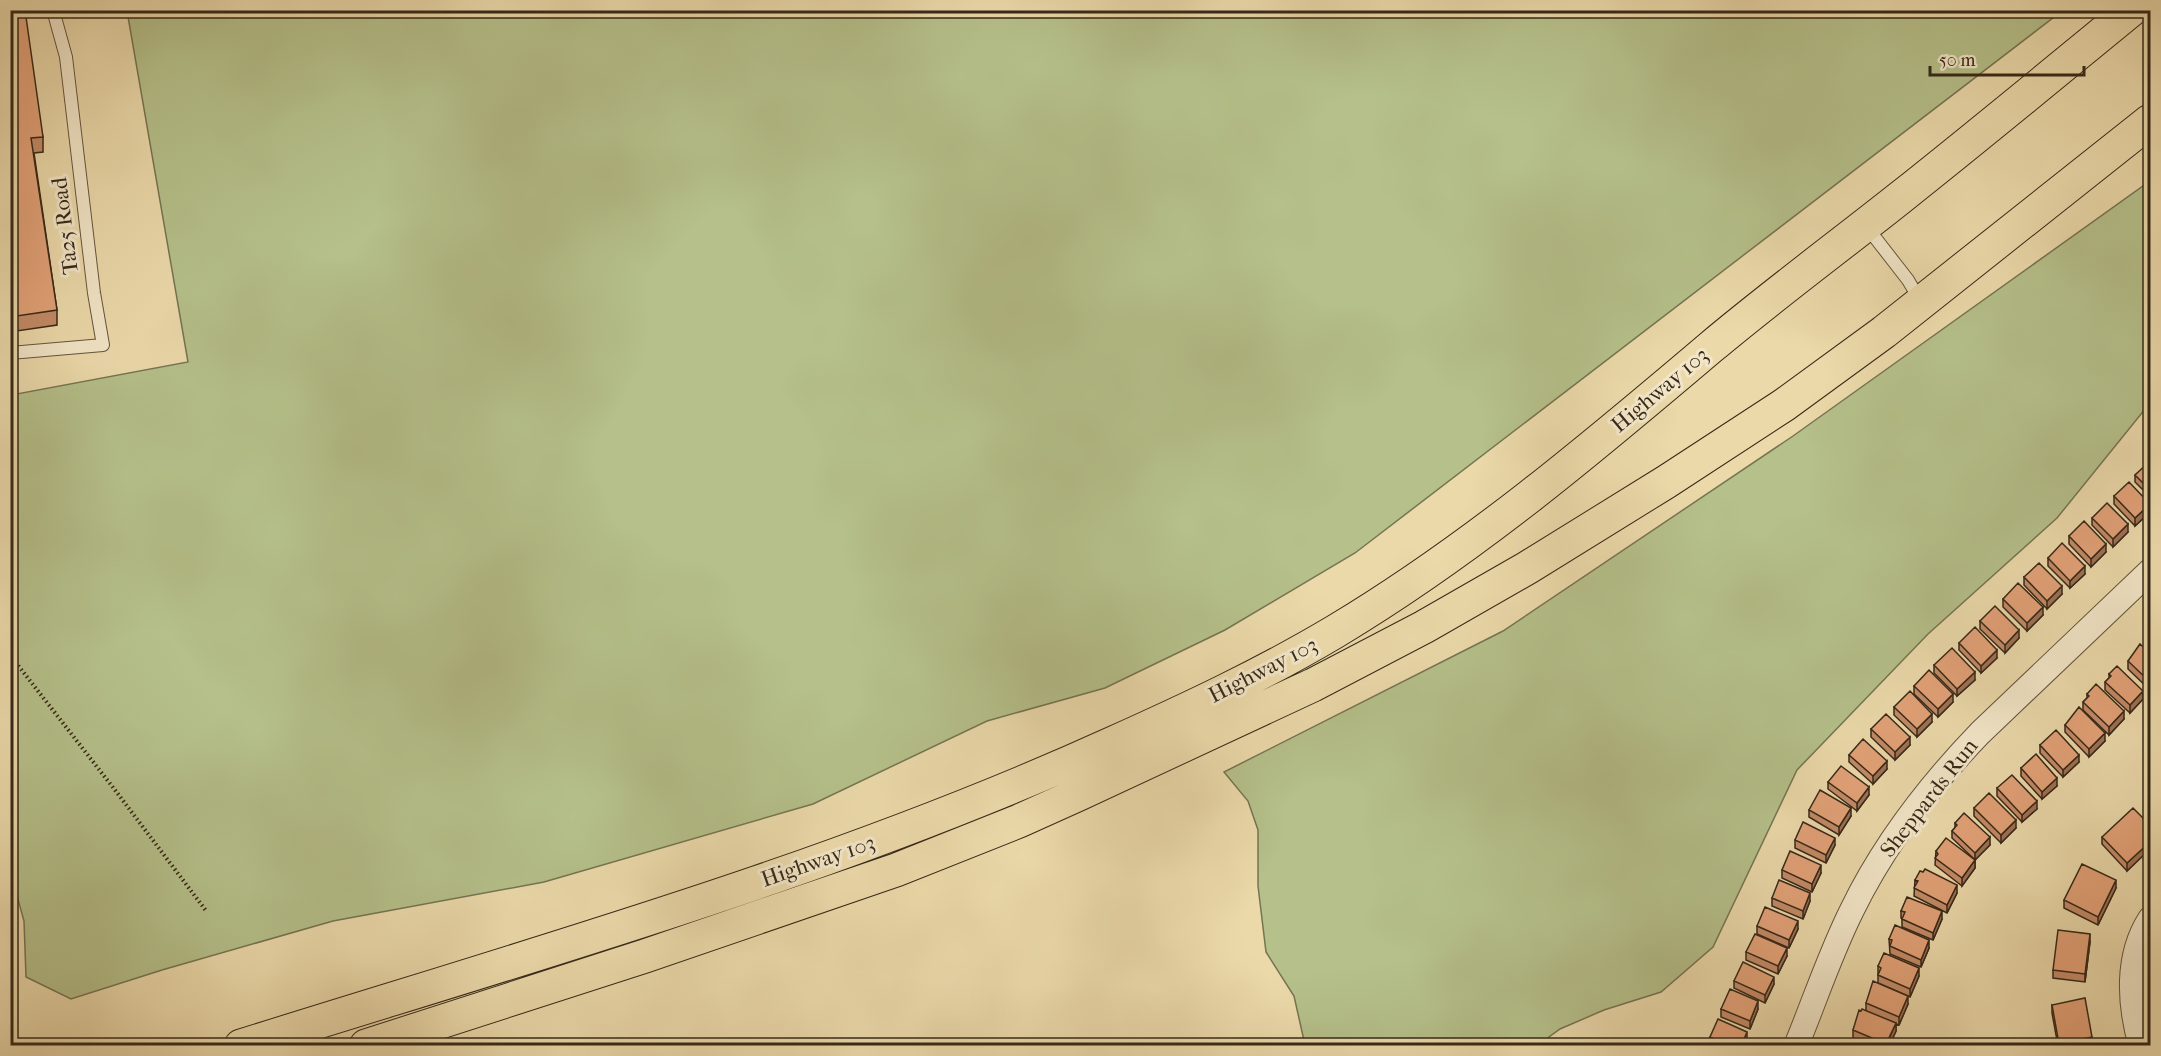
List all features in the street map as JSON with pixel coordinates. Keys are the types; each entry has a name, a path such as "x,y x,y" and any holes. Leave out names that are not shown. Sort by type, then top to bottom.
{"highway":[{"name":"Highway 103","path":"241,1046 536,954 853,850 1028,781 1137,733 1239,684 1332,633 1465,546 1550,480 1726,335 2131,10"},
{"name":"Highway 103","path":"366,1046 813,900 958,846 1149,763 1313,685 1477,598 1622,510 1793,399 1922,303 2151,121"},
{"path":"410,1046 589,984 615,966"}],"street":[{"name":"Sheppards Run","path":"1796,1046 1826,967 1852,909 1888,846 1909,816 1955,759 1980,733 2151,571"},
{"path":"2141,1046 2132,999 2133,970 2138,942 2151,919"}],"lane":[{"name":"Ta25 Road","path":"10,353 103,345 94,293 66,57 53,10"},
{"path":"1865,225 1908,280 1922,303"}],"path":[{"path":"10,655 207,912"}],"green space":[{"path":"127,10 2062,11 1355,553 1225,630 1105,688 987,721 813,804 544,882 333,921 162,970 71,999 26,977 24,921 11,874 10,803 17,755 10,731 11,395 188,362"},
{"path":"2150,181 2150,403 2057,518 1928,634 1797,770 1713,947 1661,992 1604,1010 1560,1029 1538,1045 1305,1045 1294,996 1266,952 1258,886 1258,830 1248,801 1224,772 1503,631 1793,436"}],"building":[{"path":"10,10 25,10 43,137 31,138 57,310 10,317"},
{"path":"2151,462 2151,491 2135,475"},
{"path":"2129,482 2150,504 2135,518 2114,496"},
{"path":"2107,503 2128,524 2113,539 2092,518"},
{"path":"2084,521 2106,544 2091,559 2069,536"},
{"path":"2062,543 2085,566 2070,581 2048,558"},
{"path":"2039,563 2062,586 2047,601 2024,577"},
{"path":"2018,583 2043,607 2027,623 2003,599"},
{"path":"1995,606 2019,630 2005,645 1980,621"},
{"path":"1975,627 1997,650 1981,666 1959,643"},
{"path":"2140,644 2151,654 2151,683 2128,661"},
{"path":"1952,648 1975,672 1957,689 1934,665"},
{"path":"2117,666 2143,691 2130,705 2105,682"},
{"path":"1929,670 1953,694 1938,709 1914,686"},
{"path":"2096,684 2124,711 2109,727 2083,702"},
{"path":"1910,691 1932,714 1917,729 1894,707"},
{"path":"2079,707 2105,733 2089,749 2065,725"},
{"path":"1886,714 1910,737 1895,752 1871,729"},
{"path":"2056,730 2079,755 2063,770 2040,745"},
{"path":"1863,739 1887,761 1873,776 1849,755"},
{"path":"2036,754 2057,778 2042,792 2021,768"},
{"path":"1841,766 1869,787 1857,803 1828,782"},
{"path":"2012,775 2037,801 2022,815 1997,788"},
{"path":"1820,790 1851,808 1839,827 1809,810"},
{"path":"1989,793 2016,820 2001,835 1974,808"},
{"path":"2133,808 2151,826 2151,841 2127,863 2102,837"},
{"path":"1964,813 1990,837 1975,853 1952,831 1957,825 1955,823"},
{"path":"1803,822 1835,838 1826,855 1795,840"},
{"path":"1946,838 1975,860 1962,878 1935,858 1938,854 1936,851"},
{"path":"1790,851 1821,865 1812,884 1782,870"},
{"path":"2082,864 2116,880 2098,917 2064,900"},
{"path":"1925,869 1957,885 1947,905 1914,888 1920,871 1923,872"},
{"path":"1779,880 1810,893 1803,911 1772,898"},
{"path":"1907,897 1942,911 1933,933 1902,919 1905,912 1901,911"},
{"path":"1765,907 1798,921 1789,940 1757,926"},
{"path":"1895,925 1929,940 1921,960 1890,946 1892,940 1889,939"},
{"path":"2058,930 2090,934 2085,974 2053,970"},
{"path":"1755,934 1787,948 1778,966 1746,952"},
{"path":"1884,953 1919,968 1910,989 1878,975 1881,968 1878,966"},
{"path":"1743,962 1774,977 1765,995 1734,981"},
{"path":"1873,981 1908,996 1899,1017 1866,1003"},
{"path":"1730,989 1758,1001 1750,1021 1721,1009"},
{"path":"2085,998 2092,1037 2059,1044 2052,1005"},
{"path":"1862,1009 1896,1023 1886,1044 1853,1030 1859,1010"},
{"path":"1718,1019 1747,1032 1741,1046 1729,1046 1710,1037"},
{"path":"1852,1039 1867,1046 1849,1046"}]}
